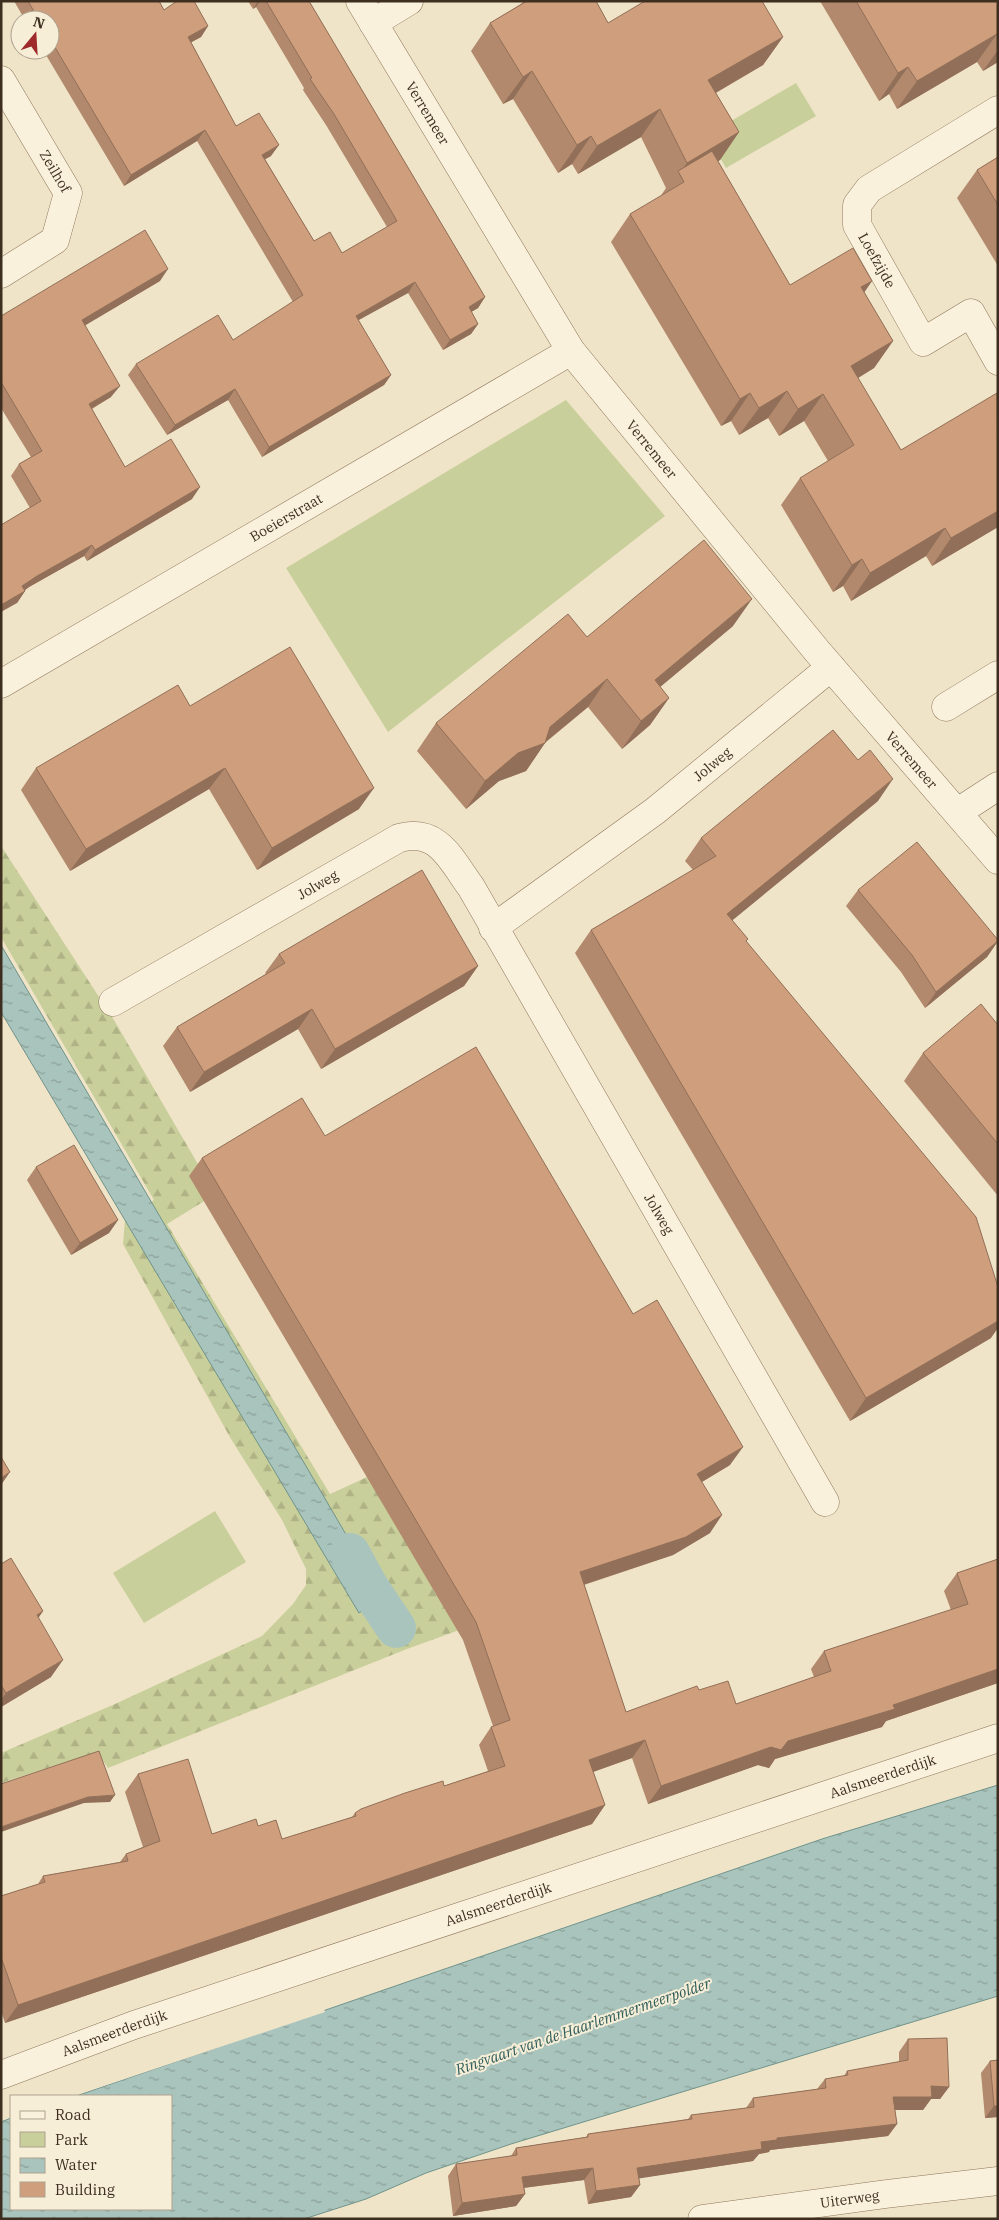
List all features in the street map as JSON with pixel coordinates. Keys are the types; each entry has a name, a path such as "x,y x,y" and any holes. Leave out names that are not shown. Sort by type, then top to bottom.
{"street":[{"path":"366,12 409,1"},
{"name":"Verremeer","path":"366,12 571,351 831,667 998,860"},
{"name":"Zeilhof","path":"1,80 68,193 55,240 1,274"},
{"name":"Loefzijde","path":"998,110 869,189 857,205 857,225 923,342 971,313 998,361"},
{"name":"Boeierstraat","path":"1,684 571,351"},
{"name":"Jolweg","path":"493,928 655,811 831,667"},
{"path":"946,707 998,675"},
{"path":"958,812 998,786"},
{"name":"Jolweg","path":"113,1002 390,843 413,834 431,838 440,845 471,887 825,1502"},
{"name":"Aalsmeerderdijk","path":"1,2075 134,2025 998,1738"},
{"name":"Uiterweg","path":"702,2219 998,2181"}],"green space":[{"path":"796,83 816,116 726,168 707,135"},
{"path":"566,400 665,516 388,732 286,568"},
{"path":"1,846 114,1020 206,1178 211,1197 167,1224 330,1494 376,1473 465,1628 407,1649 108,1768 97,1752 1,1783 1,1753 115,1704 262,1636 293,1604 306,1585 306,1569 282,1520 231,1439 123,1244 125,1219 154,1200 1,937"},
{"path":"215,1511 246,1562 144,1623 113,1573"}],"water":[{"path":"1,945 382,1596 359,1613 1,1012"},
{"name":"Ringvaart van de Haarlemmermeerpolder","path":"998,1785 998,1996 511,2144 426,2173 366,2199 304,2219 1,2219 1,2122 10,2118 10,2210 172,2210 172,2095 79,2095 822,1839"}],"pier":[{"path":"324,2009 325,2012 76,2094"}],"building":[{"path":"28,1 159,1 164,10 177,1 194,1 208,26 188,37 236,126 259,113 279,145 262,155 314,241 330,232 342,253 397,221 334,114 310,79 312,78 266,1 309,1 485,297 469,307 478,324 450,340 415,282 356,316 391,375 269,447 235,389 175,425 136,364 218,315 233,340 303,295 205,130 131,175 60,56 60,10 33,10"},
{"path":"527,1 596,1 608,23 645,1 762,1 783,37 708,80 739,132 687,163 660,109 597,146 591,136 577,145 532,71 523,77 490,23"},
{"path":"856,1 998,1 998,36 997,34 917,81 908,67 898,73"},
{"path":"712,151 790,285 853,248 872,281 861,287 893,341 851,366 901,450 997,393 998,511 951,538 945,528 870,573 862,559 852,565 800,478 854,445 823,394 798,409 787,391 759,408 750,393 740,399 630,214 684,182 678,171"},
{"path":"998,157 998,205 977,170"},
{"path":"145,230 168,269 82,320 120,386 89,404 125,467 171,439 200,487 95,550 92,545 37,576 22,586 25,591 1,605 1,525 41,501 19,464 42,451 1,382 1,316"},
{"path":"704,540 752,599 655,680 669,698 641,721 607,679 550,727 545,743 518,753 485,781 436,723 568,614 587,637"},
{"path":"290,647 374,788 272,848 225,768 86,849 36,768 178,685 190,706"},
{"path":"833,730 858,760 870,750 893,779 727,914 748,939 746,941 976,1217 998,1287 998,1321 866,1398 591,930 716,856 701,838"},
{"path":"917,842 998,940 936,992 912,955 858,890"},
{"path":"422,870 478,966 335,1049 312,1009 204,1072 177,1027 285,963 279,954"},
{"path":"981,1004 998,1025 998,1144 923,1053"},
{"path":"476,1047 633,1314 657,1300 743,1447 697,1474 722,1515 686,1537 580,1572 626,1712 697,1686 699,1690 728,1681 736,1704 831,1671 824,1651 968,1604 957,1573 998,1559 998,1669 893,1705 895,1709 788,1741 781,1750 771,1747 661,1786 645,1740 589,1760 605,1805 18,2005 1,1957 1,1896 45,1882 43,1876 128,1861 126,1854 160,1841 138,1774 188,1759 212,1834 256,1819 258,1826 276,1820 282,1839 356,1816 355,1813 361,1809 405,1793 443,1781 444,1786 505,1766 491,1727 510,1720 476,1622 202,1158 302,1098 325,1136"},
{"path":"74,1145 118,1220 80,1243 36,1167"},
{"path":"1,1457 10,1472 1,1478"},
{"path":"11,1558 43,1611 37,1615 63,1660 6,1693 1,1685 1,1564"},
{"path":"99,1751 115,1795 88,1797 1,1827 1,1784"},
{"path":"947,2038 949,2087 931,2086 932,2097 893,2097 897,2124 777,2138 777,2140 761,2142 762,2149 637,2168 640,2185 596,2191 593,2168 522,2177 525,2194 462,2203 456,2164 517,2155 516,2148 588,2137 588,2134 692,2119 691,2115 754,2107 753,2098 826,2088 825,2079 848,2075 847,2071 908,2060 908,2039"},
{"path":"998,2060 998,2106 994,2106 990,2061"}],"waterway":[{"path":"350,1553 368,1586 396,1628"}]}
